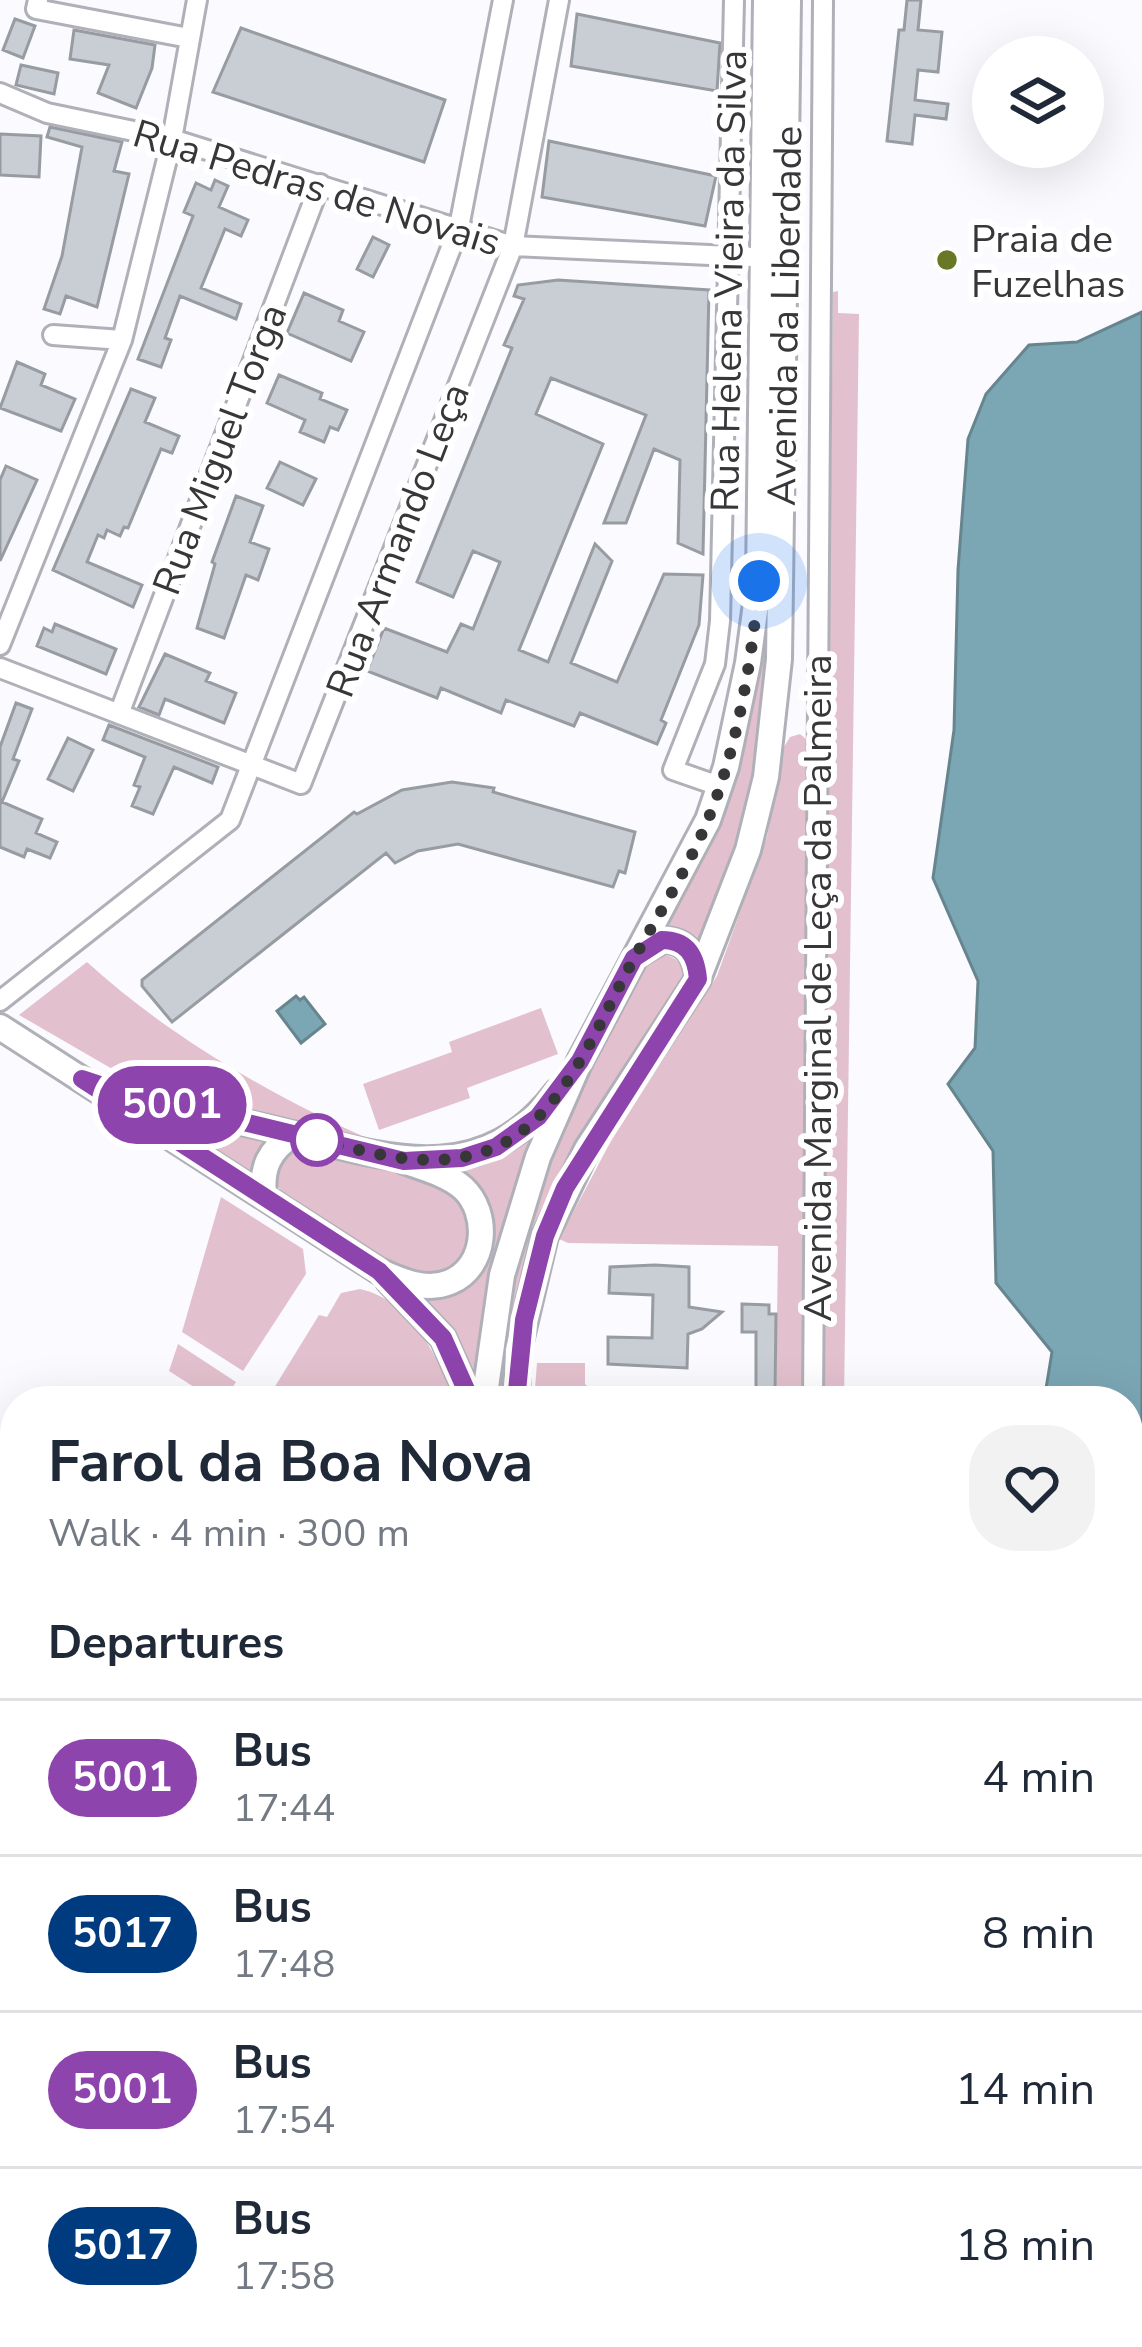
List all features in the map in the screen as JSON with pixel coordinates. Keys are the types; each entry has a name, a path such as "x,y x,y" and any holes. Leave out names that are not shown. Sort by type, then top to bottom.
{"main road":[{"name":"Avenida da Liberdade","path":"517,1386 524,1320 545,1236 587,1149 698,979 748,850 771,742 779,659 766,0"},
{"name":"Avenida da Liberdade","path":"580,1061 708,820 733,737 756,610 788,0"},
{"path":"634,958 651,945 671,940 682,944 696,960 698,979"},
{"path":"0,1027 379,1271 406,1284 448,1284 471,1266 478,1250 481,1217 462,1187 404,1161 82,1079"},
{"path":"404,1161 462,1158 496,1147 538,1117 580,1061"},
{"path":"486,1386 513,1235 538,1157 580,1061"},
{"path":"264,1196 262,1174 274,1148 293,1134"},
{"path":"379,1271 443,1338 464,1386"}],"street":[{"path":"38,0 36,9 189,38"},
{"path":"0,645 122,340 172,139 197,0"},
{"name":"Rua Armando Leça","path":"0,1000 230,820 459,227 502,0"},
{"path":"513,246 560,0"},
{"name":"Rua Helena Vieira da Silva","path":"719,786 673,770 715,664 720,620 734,0"},
{"name":"Avenida Marginal de Leça da Palmeira","path":"813,1386 823,0"},
{"name":"Rua Pedras de Novais","path":"0,93 47,112 172,139 513,246 774,258"},
{"name":"Rua Miguel Torga","path":"119,714 320,184"},
{"name":"Rua Armando Leça","path":"0,668 301,784 513,246"},
{"path":"53,335 122,340"}],"shaded area":[{"path":"838,291 838,313 859,314 844,1386 821,1386 833,292"},
{"path":"767,561 770,663 759,766 739,847 703,947 686,933 667,927 720,815"},
{"path":"800,734 810,752 802,1386 776,1386 778,1246 568,1243 559,1239 612,1139 717,976 767,837 784,747 790,737"},
{"path":"658,954 669,956 683,969 684,980 594,1116 548,1202 518,1300 507,1386 496,1386 510,1298 551,1161 631,984"},
{"path":"87,962 153,1016 224,1064 376,1142 121,1074 19,1015"},
{"path":"541,1008 558,1054 467,1088 470,1098 379,1130 363,1084 452,1052 449,1042"},
{"path":"151,1109 266,1140 257,1152 252,1176"},
{"path":"540,1127 500,1255 475,1386 451,1332 416,1295 489,1248 451,1169 509,1151"},
{"path":"293,1150 440,1183 466,1208 469,1241 463,1256 438,1275 419,1275 350,1241 283,1195 278,1186 278,1164"},
{"path":"221,1197 303,1249 306,1274 243,1371 182,1332"},
{"path":"360,1289 378,1295 408,1317 431,1349 448,1386 275,1386 319,1315 327,1317 341,1293"},
{"path":"178,1344 236,1382 233,1386 192,1386 169,1371"},
{"path":"537,1363 585,1363 587,1386 535,1386"}],"water":[{"path":"1142,312 1142,1386 1046,1386 1052,1352 996,1283 993,1151 948,1084 975,1048 978,981 933,878 954,730 958,570 968,439 986,394 1029,345 1077,342"},
{"path":"296,996 304,997 325,1024 301,1043 277,1011"}],"building":[{"path":"907,0 921,0 918,30 942,32 938,72 918,70 915,100 948,104 946,119 915,115 912,144 887,141 899,30 904,30"},
{"path":"577,14 720,43 717,91 571,66"},
{"path":"15,19 35,26 23,58 3,50"},
{"path":"241,28 445,100 424,162 213,92"},
{"path":"74,30 155,45 152,68 136,108 98,93 109,65 70,59"},
{"path":"21,65 58,73 54,94 16,85"},
{"path":"50,127 122,142 114,171 129,174 97,307 66,296 60,314 44,309 62,256 82,147 47,137"},
{"path":"0,134 41,136 39,177 0,175"},
{"path":"549,141 716,176 705,226 542,197"},
{"path":"215,180 228,186 219,207 248,220 241,236 225,229 201,288 241,304 236,319 180,296 165,338 171,340 161,367 138,359 193,216 184,212 196,183 211,190"},
{"path":"373,237 389,245 373,277 357,269"},
{"path":"558,280 709,290 703,554 678,543 680,460 654,449 626,523 604,523 646,415 551,378 536,414 603,444 519,650 548,662 595,544 612,561 571,663 617,682 664,574 703,575 699,625 661,720 666,723 657,744 580,713 574,726 506,700 501,713 441,688 437,698 367,671 384,628 447,652 461,624 473,629 500,562 473,551 453,597 417,582 512,348 504,345 524,299 514,296 518,285"},
{"path":"304,293 343,310 339,321 364,332 351,361 287,333"},
{"path":"17,362 45,374 41,385 75,399 61,431 0,408"},
{"path":"279,375 322,393 320,399 347,410 338,430 330,427 324,442 300,432 305,420 267,403"},
{"path":"131,389 155,398 145,422 179,436 172,453 161,449 128,528 120,536 107,530 104,538 98,535 87,562 142,585 133,607 53,570"},
{"path":"280,462 316,479 303,505 267,488"},
{"path":"6,466 37,480 0,561 0,480"},
{"path":"236,496 263,506 250,542 269,549 258,580 246,575 224,638 197,628 212,562"},
{"path":"55,624 116,649 106,674 37,646 44,628 52,632"},
{"path":"165,654 210,673 206,681 236,693 224,723 165,699 159,715 139,707"},
{"path":"16,703 32,709 2,802 42,819 36,833 57,842 50,858 27,849 24,857 0,847 0,747"},
{"path":"109,725 218,767 212,783 174,767 153,814 132,806 145,757 103,740"},
{"path":"68,738 93,750 73,791 48,779"},
{"path":"452,782 494,788 493,792 635,832 625,873 619,871 613,887 458,844 418,851 395,863 386,853 172,1022 142,986 142,980 354,812 402,790"},
{"path":"610,1267 689,1267 689,1307 722,1312 688,1334 687,1368 608,1364 608,1337 652,1338 653,1295 609,1293"},
{"path":"742,1304 769,1305 769,1314 776,1314 775,1386 756,1386 756,1332 742,1332"}],"bus line":[{"name":"5001","path":"466,1386 429,1319 379,1271 82,1079 404,1161 462,1158 496,1147 538,1117 580,1061 634,958 662,940 682,944 696,960 698,979 565,1188 545,1236 518,1350 515,1386"}],"place":[{"name":"Praia de Fuzelhas","path":"947,260"}],"route":[{"path":"317,1140 404,1161 462,1158 496,1147 538,1117 580,1061 708,820 733,737 759,581"}]}
